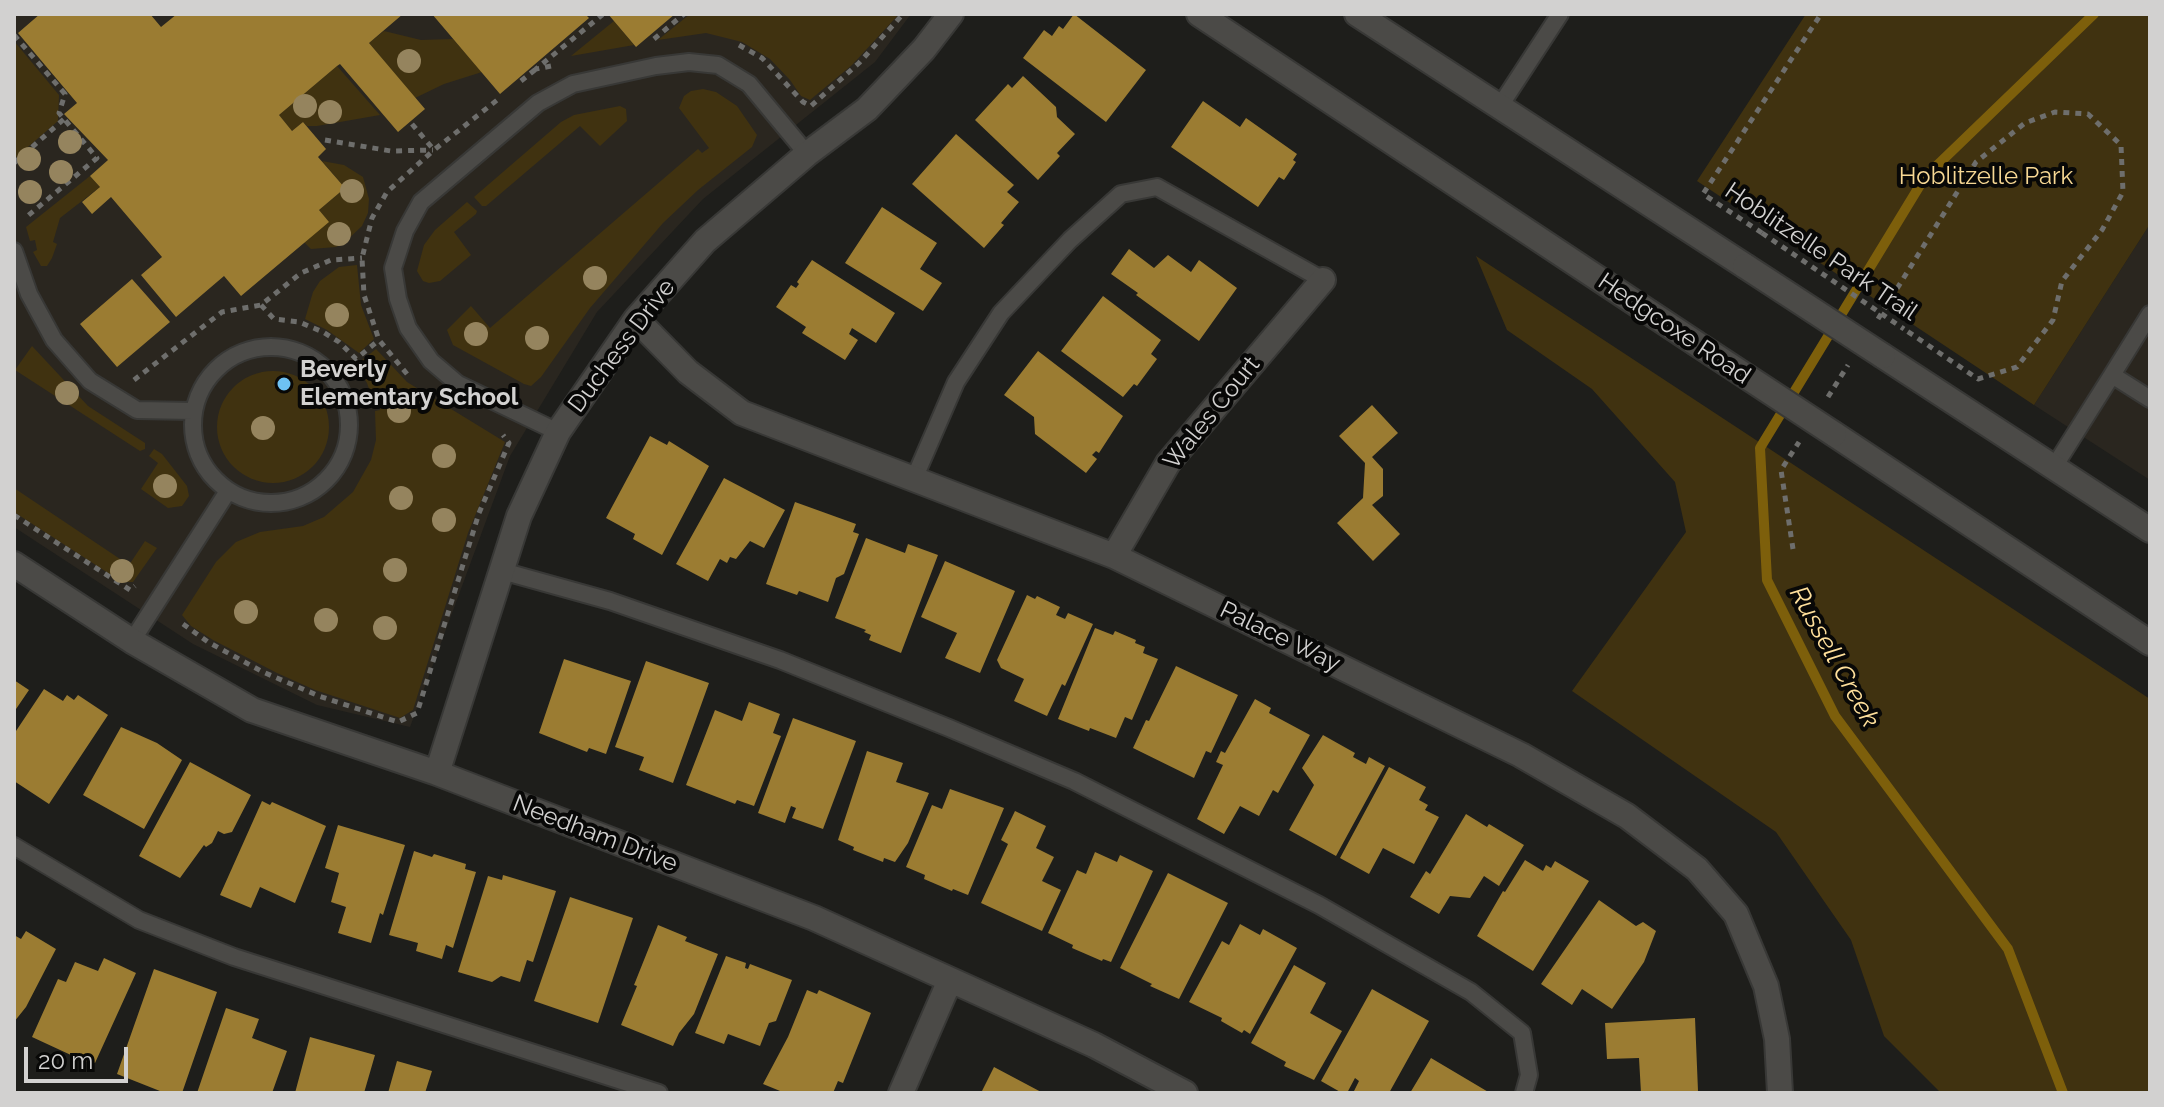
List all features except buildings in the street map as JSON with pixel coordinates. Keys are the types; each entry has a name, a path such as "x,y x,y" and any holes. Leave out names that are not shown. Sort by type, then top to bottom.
{"street":[{"name":"Duchess Drive","path":"437,773 519,516 558,432 636,319 705,241 807,154 867,109 924,49 951,14"},
{"name":"Hedgcoxe Road","path":"1199,14 2150,643"},
{"path":"1357,14 2150,530"},
{"name":"Wales Court","path":"1114,556 1168,463 1323,280"},
{"name":"Palace Way","path":"636,319 688,372 742,413 1114,556 1521,755 1627,816 1697,869 1736,914 1766,986 1777,1039 1780,1093"},
{"name":"Needham Drive","path":"14,564 132,641 252,710 437,773 814,918 1094,1045 1185,1093"},
{"path":"901,1093 950,980"}],"lane":[{"path":"1500,106 1560,14"},
{"path":"558,432 458,384 431,361 408,328 398,299 393,268 405,231 421,202 538,103 573,84 656,66 689,62 718,65 749,84 807,154"},
{"path":"914,479 956,382 1001,313 1070,240 1121,194 1157,187 1323,280"},
{"path":"14,251 29,294 54,340 90,381 137,410 193,411"},
{"path":"2054,467 2150,314"},
{"path":"254,347 285,347 314,358 337,380 349,408 349,439 338,468 316,490 288,502 257,503 228,491 206,469 194,441 193,411 204,381 226,359 254,347"},
{"path":"2112,375 2150,399"},
{"path":"132,641 228,491"},
{"path":"502,571 610,601 766,655 935,722 1074,781 1292,891 1471,992 1522,1033 1529,1075 1524,1093"},
{"path":"14,846 139,920 221,952 659,1093"}],"path":[{"path":"515,86 601,14"},
{"path":"660,44 646,47 684,14"},
{"path":"730,41 762,58 803,102 811,106 866,57 903,14"},
{"name":"Hoblitzelle Park Trail","path":"1821,14 1703,194 1762,233 1904,329 1978,379 2017,367 2053,320 2062,281 2102,230 2123,192 2121,145 2088,114 2055,112 2025,123 1976,162 1873,326"},
{"path":"14,35 65,94 59,113 97,158 24,219"},
{"path":"536,69 563,63"},
{"path":"407,374 379,340 364,295 362,258 372,218 387,192 504,95"},
{"path":"14,163 64,119"},
{"path":"412,124 434,150"},
{"path":"325,140 391,151 434,150"},
{"path":"134,380 222,312 261,305 301,273 331,260 362,258"},
{"path":"261,305 274,319 299,322 323,332 356,359 379,340"},
{"path":"1823,404 1857,352"},
{"path":"1793,549 1781,470 1806,431"},
{"path":"183,624 208,642 263,672 319,696 398,722 417,713 479,513 509,443 501,432"},
{"path":"14,515 130,590"}],"shaded area":[{"name":"Beverly Elementary School","path":"14,14 911,14 875,62 703,199 597,312 510,456 410,727 317,705 193,644 14,527"},
{"path":"2150,224 2150,480 2034,405"}],"green space":[{"path":"690,14 899,14 852,65 810,100 801,96 770,59 742,42 706,33 658,40"},
{"name":"Hoblitzelle Park","path":"1806,14 2150,14 2150,224 2034,405 1697,181"},
{"path":"614,21 634,45 571,56"},
{"path":"384,31 421,40 453,39 482,72 444,84 415,98 369,43"},
{"path":"14,41 59,95 58,121 14,159"},
{"path":"337,66 380,115 317,126 307,126 303,122 292,131 279,115"},
{"path":"703,89 716,92 737,106 757,135 752,147 663,223 590,308 541,377 531,386 524,384 453,345 447,330 471,306 490,328 698,149 702,153 709,148 679,108 684,96"},
{"path":"620,106 626,109 627,121 600,146 580,126 486,206 474,197 561,122 574,115"},
{"path":"322,161 344,165 363,177 369,199 368,213 362,226 344,243 336,247 311,249 304,242 328,222 319,210 345,188"},
{"path":"90,176 100,187 60,218 52,258 47,266 41,266 33,252 37,250 35,240 30,241 26,227"},
{"path":"467,202 477,211 476,214 454,232 471,255 440,281 423,281 417,271 424,245 435,230"},
{"path":"1476,256 2150,699 2150,1093 1941,1093 1884,1036 1851,940 1776,832 1572,691 1686,532 1675,482 1592,389 1507,330"},
{"path":"357,265 361,305 374,339 359,353 327,330 305,319 313,292 320,281 339,267"},
{"path":"32,346 88,406 145,443 145,449 140,451 15,370"},
{"path":"376,349 407,382 505,442 468,533 413,710 400,718 315,690 277,673 213,640 191,626 182,615 216,562 236,542 260,532 303,526 324,517 353,492 371,460 376,440 375,411 380,410 379,399 373,400 356,365"},
{"path":"273,371 294,375 313,387 325,406 329,427 325,448 313,467 294,479 273,483 252,479 233,467 221,448 217,427 221,406 233,387 252,375"},
{"path":"154,449 162,454 187,486 189,496 182,506 168,508 141,489 158,463 149,456"},
{"path":"14,488 129,565 145,541 157,548 133,582 122,582 14,512"}],"waterway":[{"name":"Russell Creek","path":"2063,1093 2008,949 1835,716 1767,580 1760,448 1925,177 2094,14"}],"place":[{"name":"Beverly Elementary School","path":"284,384"}]}
